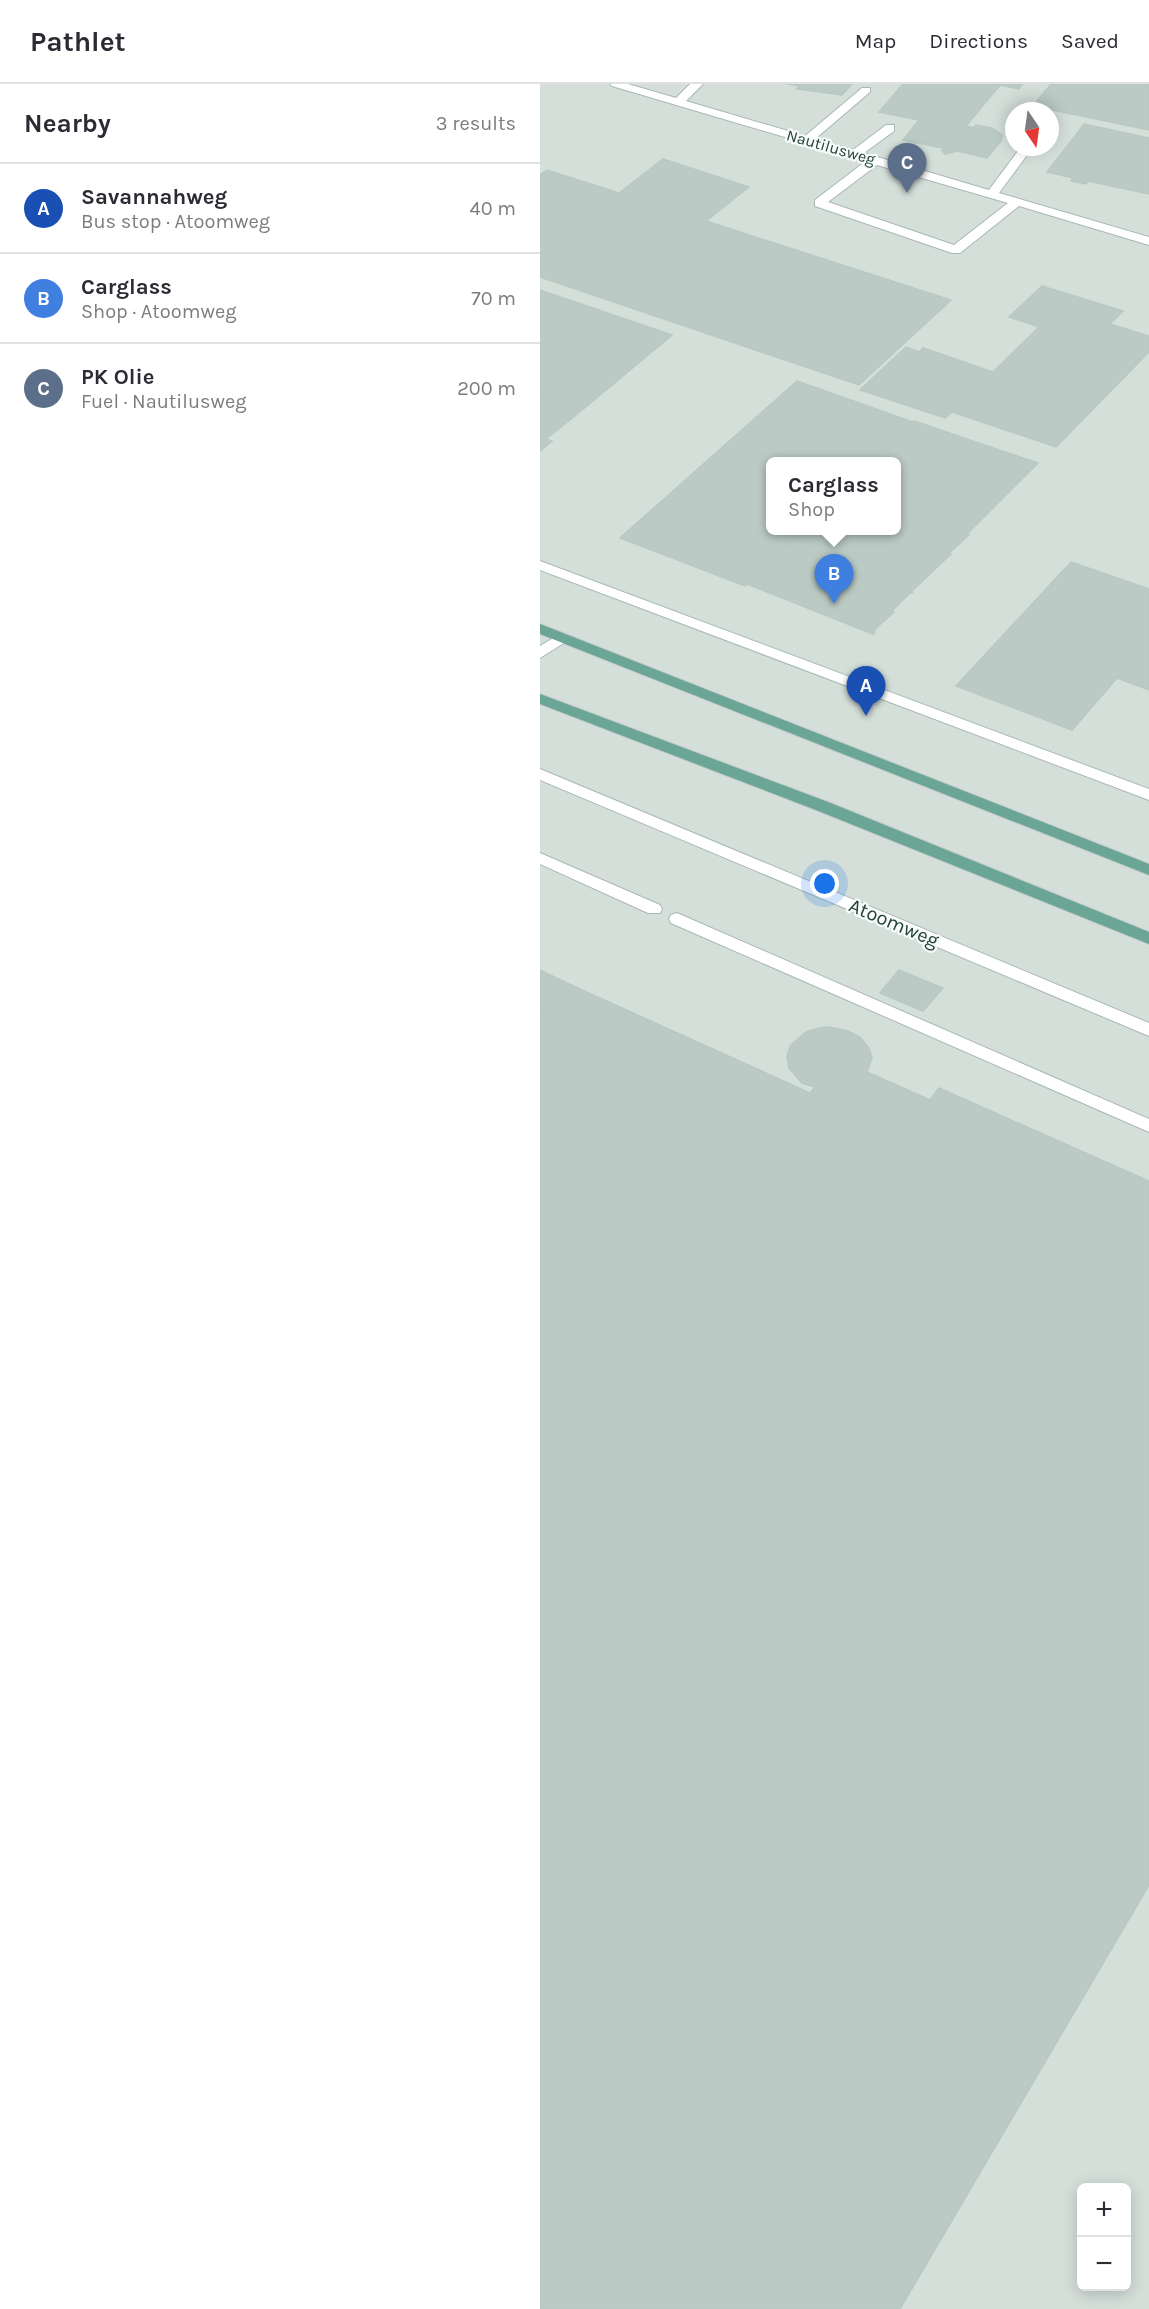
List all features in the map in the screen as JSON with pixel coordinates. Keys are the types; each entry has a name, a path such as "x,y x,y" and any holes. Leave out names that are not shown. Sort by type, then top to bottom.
{"main road":[{"path":"540,629 1149,870"},
{"path":"540,699 822,806 1149,938"}],"street":[{"name":"Nautilusweg","path":"615,84 1018,201 1149,242"},
{"path":"678,102 697,84"},
{"path":"807,140 866,90"},
{"path":"856,154 890,128"},
{"path":"992,194 1020,156"},
{"path":"875,160 819,203 956,250 1018,201"},
{"path":"540,565 1149,795"},
{"path":"540,653 562,638"},
{"name":"Atoomweg","path":"540,774 1149,1030"},
{"path":"540,858 654,909"},
{"path":"677,919 1149,1126"}],"shaded area":[{"path":"540,84 1149,84 1149,2309 540,2309"}],"building":[{"path":"788,84 852,84 842,95 797,89 799,86"},
{"path":"903,84 1022,84 1019,89 1000,85 966,126 992,128 1002,135 1001,141 987,158 957,151 945,154 942,151 943,148 903,140 919,120 879,112"},
{"path":"1051,84 1149,84 1149,130 1059,111 1059,102 1036,102"},
{"path":"1084,124 1149,138 1149,194 1088,181 1086,184 1071,181 1073,178 1047,172"},
{"path":"663,159 749,187 706,221 951,300 859,385 540,277 540,175 547,170 619,193"},
{"path":"1042,286 1123,311 1110,324 1149,336 1149,352 1056,447 952,412 945,418 860,390 906,347 920,352 923,348 993,372 1039,327 1009,317"},
{"path":"540,290 672,335 581,411 540,396"},
{"path":"797,381 913,422 877,457 766,457 766,535 797,535 745,586 620,538"},
{"path":"540,396 581,411 546,439 552,441 540,451"},
{"path":"914,421 1038,463 967,534 969,535 949,553 951,554 911,592 786,546 797,535 901,535 901,457 877,457"},
{"path":"786,546 913,593 910,593 892,611 894,612 873,631 875,632 873,634 747,584"},
{"path":"1071,562 1149,589 1149,690 1117,678 1072,730 956,686"},
{"path":"540,970 569,984 540,1014"},
{"path":"899,970 943,988 923,1011 880,993"},
{"path":"569,984 810,1093 815,1087 802,1083 789,1068 787,1057 790,1046 806,1032 819,1028 829,1027 848,1031 860,1037 869,1048 872,1058 867,1072 930,1100 939,1088 1149,1181 1149,1885 900,2309 540,2309 540,1014"}],"place":[{"name":"PK Olie","path":"907,193"},
{"name":"Carglass","path":"834,604"},
{"name":"Savannahweg","path":"866,716"}]}
